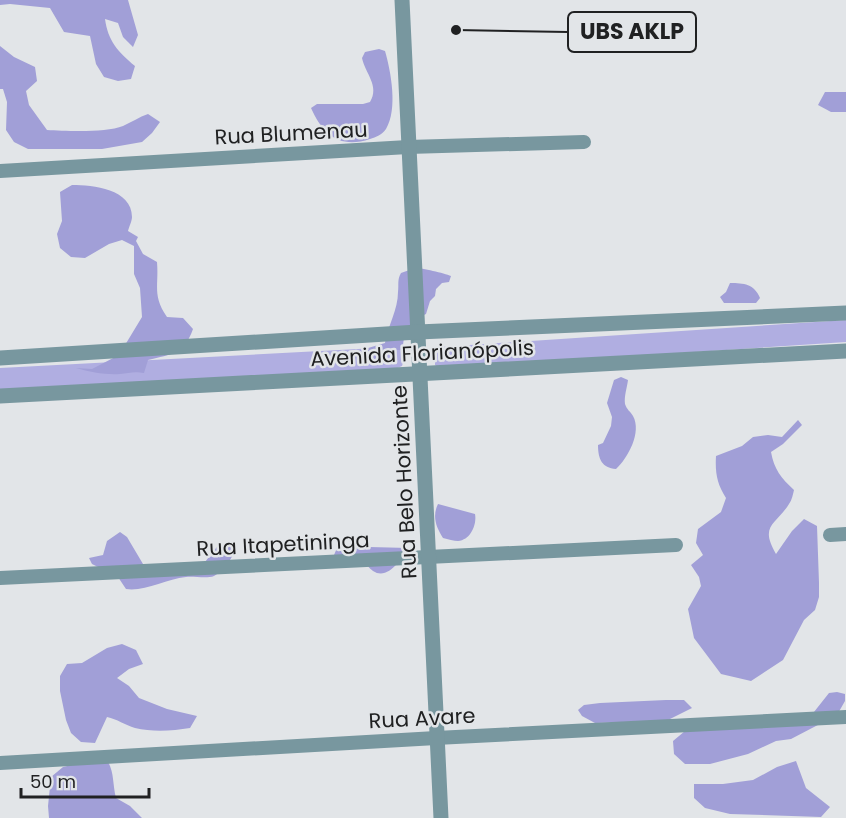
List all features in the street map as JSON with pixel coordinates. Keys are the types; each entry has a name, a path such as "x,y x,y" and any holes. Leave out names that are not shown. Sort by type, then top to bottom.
{"street":[{"name":"Rua Belo Horizonte","path":"402,0 441,818"},
{"name":"Rua Blumenau","path":"0,171 408,147 584,142"},
{"name":"Avenida Florianópolis","path":"0,358 418,332 846,313"},
{"name":"Avenida Florianópolis","path":"0,396 846,351"},
{"path":"830,535 846,534"},
{"name":"Rua Itapetininga","path":"0,578 676,545"},
{"name":"Rua Avare","path":"0,763 846,717"}],"shaded area":[{"path":"0,0 128,0 138,35 133,47 123,37 118,23 105,19 115,46 135,66 131,79 118,81 104,77 96,64 90,36 64,32 50,8 0,5"},
{"path":"0,46 14,57 35,67 37,81 26,91 29,105 47,130 107,130 123,126 148,114 160,122 142,142 102,149 28,149 14,142 6,130 7,102 3,89 0,89"},
{"path":"379,49 385,51 389,69 393,101 390,121 383,133 377,137 359,142 341,141 321,126 311,108 317,104 370,102 373,96 373,85 362,58 365,52"},
{"path":"825,92 846,92 846,112 831,112 818,105"},
{"path":"72,185 110,190 126,200 132,217 128,231 138,237 136,241 143,254 157,262 157,290 162,309 167,317 183,318 193,329 186,344 176,352 148,360 144,373 109,374 76,368 92,369 119,355 142,317 140,288 134,274 134,246 122,240 109,244 85,258 71,257 60,248 57,234 62,221 60,192"},
{"path":"415,268 451,276 449,282 442,283 436,289 426,314 415,320 408,328 403,350 397,350 375,359 331,358 328,355 358,351 385,343 398,299 400,275"},
{"path":"730,283 748,285 760,298 756,303 724,303 720,297 726,292"},
{"path":"846,320 846,342 440,369 435,365 435,351 440,347"},
{"path":"396,347 402,351 404,359 402,366 395,369 0,390 0,368"},
{"path":"621,377 628,380 625,404 633,416 636,429 629,452 616,469 604,465 599,455 598,445 603,443 611,426 612,417 607,403 614,380"},
{"path":"798,420 802,425 783,444 771,452 779,473 794,490 790,502 771,526 769,537 776,554 792,531 804,519 817,526 819,597 815,610 804,620 783,660 751,681 721,674 694,638 688,609 701,586 699,577 691,565 703,555 696,543 698,529 721,512 726,498 717,478 716,456 742,446 753,437 768,435 782,437"},
{"path":"438,504 475,514 474,527 470,535 458,541 443,538 436,521 435,513"},
{"path":"120,532 127,537 143,564 158,566 205,562 220,543 234,546 234,550 228,563 214,576 186,577 140,589 126,589 118,577 92,564 89,558 103,555 107,541"},
{"path":"337,548 409,548 394,567 384,573 373,571 367,565 334,555"},
{"path":"122,644 136,650 143,664 129,669 117,678 129,686 139,698 167,709 197,716 190,728 162,731 142,729 107,717 95,743 81,742 71,733 60,691 60,676 67,664 82,663 107,648"},
{"path":"829,693 845,694 845,701 837,715 791,739 776,741 748,754 710,764 685,764 674,754 673,741 685,731 810,717"},
{"path":"684,700 692,708 666,721 595,723 582,716 578,710 584,705 600,703"},
{"path":"105,757 112,772 116,798 130,806 142,818 49,818 51,777 63,767"},
{"path":"796,761 806,788 830,807 821,817 730,814 705,808 694,798 694,784 723,784 753,780 777,767"}],"place":[{"name":"UBS AKLP","path":"456,30"}]}
